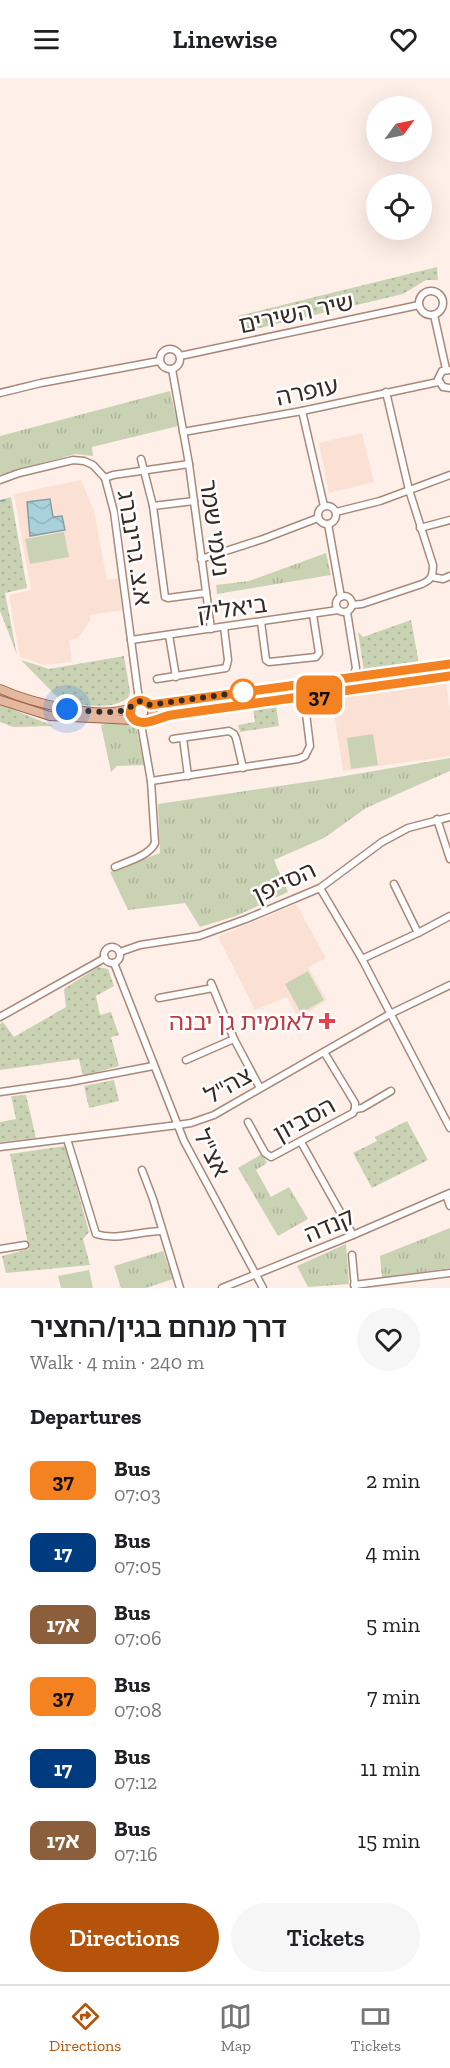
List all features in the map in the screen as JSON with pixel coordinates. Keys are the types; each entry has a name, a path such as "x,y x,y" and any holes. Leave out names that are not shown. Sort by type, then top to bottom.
{"main road":[{"path":"150,705 450,664"},
{"path":"0,700 50,716 141,722 171,715 450,676"},
{"path":"0,689 37,703 67,709 114,711 130,708 139,700 143,700 150,705 153,714 141,722"},
{"path":"130,708 130,714 141,722"}],"street":[{"path":"429,290 438,292 446,299 442,308 434,315 424,313 418,305 421,294 429,290"},
{"name":"שיר השירים","path":"180,356 418,305"},
{"path":"434,315 448,369 440,373 438,382 450,389"},
{"path":"168,348 175,350 180,356 179,363 172,369 164,368 159,361 162,351 168,348"},
{"path":"0,393 159,361"},
{"name":"נעמי שמר","path":"172,369 189,464 211,629"},
{"name":"עופרה","path":"183,432 302,411 438,382"},
{"path":"342,611 352,605 362,604 422,584 432,577 433,566 409,490 386,392"},
{"path":"302,411 324,506"},
{"path":"141,459 153,506 165,597 206,593"},
{"name":"א.צ. גרינברג","path":"0,480 73,460 93,465 105,478 111,498 139,700"},
{"path":"105,478 189,464"},
{"path":"336,512 380,501 450,475"},
{"path":"153,506 194,501"},
{"path":"324,506 331,506 336,512 335,520 328,524 323,524 318,518 318,511 324,506"},
{"path":"201,559 318,518"},
{"path":"420,528 450,520"},
{"path":"328,524 341,597"},
{"path":"432,577 443,579 450,576"},
{"path":"341,597 349,598 352,605"},
{"path":"341,597 336,602 348,626 357,668 363,676"},
{"name":"ביאליק","path":"131,640 342,611"},
{"path":"261,622 266,660 269,662 316,657 319,653 313,615"},
{"path":"157,680 226,668 228,660 224,627"},
{"path":"169,634 176,677"},
{"path":"353,677 357,668"},
{"path":"151,781 243,768 305,756 310,746 304,697"},
{"path":"115,867 140,856 153,848 155,843 151,781 141,722"},
{"path":"173,740 229,731 236,738 243,768"},
{"path":"183,738 188,776"},
{"name":"הסייפן","path":"120,952 140,945 199,936 246,919 320,888 382,842 408,828 450,817"},
{"path":"437,819 450,859"},
{"path":"394,884 418,933"},
{"path":"320,888 362,959 450,1128"},
{"path":"362,959 450,915"},
{"path":"108,947 114,947 120,952 119,959 114,963 108,962 105,958 108,947"},
{"path":"0,1017 105,958"},
{"name":"אצ\"ל","path":"114,963 178,1125 263,1288"},
{"path":"159,998 212,985 234,1039 260,1088"},
{"name":"צה\"ל","path":"0,1147 178,1125 214,1115 390,1014 450,985"},
{"path":"186,1060 234,1039"},
{"path":"324,1052 355,1103 355,1109"},
{"path":"0,1092 78,1081 153,1066"},
{"name":"הסביון","path":"248,1122 268,1157 274,1156 391,1091"},
{"path":"67,1139 96,1234 105,1237 162,1231"},
{"path":"301,1143 353,1235"},
{"path":"142,1170 180,1288"},
{"path":"448,1194 450,1206"},
{"name":"קנדה","path":"222,1288 448,1194"},
{"path":"0,1249 25,1245"},
{"path":"352,1255 355,1286 450,1273"}],"shaded area":[{"path":"362,433 374,482 329,493 319,443"},
{"path":"81,480 94,511 107,580 118,578 122,610 90,615 90,621 78,638 69,640 72,662 44,665 20,657 9,595 31,590 14,494"},
{"path":"446,682 450,713 450,756 343,771 332,698"},
{"path":"296,904 326,958 308,967 327,1000 298,1018 287,997 255,1010 218,937"}],"green space":[{"path":"437,267 438,280 426,280 403,294 242,332 238,316"},
{"path":"170,391 178,426 92,447 93,456 75,454 0,475 0,436"},
{"path":"11,497 27,588 5,593 17,655 0,611 0,500"},
{"path":"64,532 69,557 30,564 25,539"},
{"path":"326,553 331,575 217,594 216,585 249,581"},
{"path":"411,620 419,664 364,671 358,632 363,637"},
{"path":"124,656 130,692 128,698 105,706 63,703 21,660 49,669"},
{"path":"0,704 53,726 13,727 0,722"},
{"path":"276,705 279,726 240,732 238,725 255,722 253,708"},
{"path":"115,721 128,721 136,726 144,765 117,766 111,772 101,725"},
{"path":"373,734 378,765 351,769 347,738"},
{"path":"450,758 450,771 366,808 324,838 274,860 288,892 236,916 200,927 185,903 128,910 110,872 160,853 158,804"},
{"path":"98,967 108,969 114,986 96,996 100,1015 111,1012 119,1035 111,1037 119,1066 83,1076 79,1059 0,1070 0,1024 3,1022 14,1037 66,1007 64,989"},
{"path":"308,971 324,1000 301,1013 285,984"},
{"path":"114,1080 119,1101 89,1108 84,1086"},
{"path":"26,1095 36,1138 0,1142 0,1122 16,1119 11,1096"},
{"path":"407,1121 428,1160 372,1188 353,1153 377,1141 375,1137"},
{"path":"65,1146 89,1232 83,1239 90,1265 6,1273 2,1256 29,1249 10,1154"},
{"path":"262,1154 267,1163 256,1170 271,1197 289,1187 308,1219 278,1236 238,1168"},
{"path":"450,1228 450,1268 382,1278 380,1256"},
{"path":"346,1244 349,1284 308,1287 297,1266"},
{"path":"163,1251 173,1279 146,1288 121,1288 114,1266"},
{"path":"89,1270 93,1288 61,1288 58,1276"}],"water":[{"path":"50,499 53,517 62,516 65,530 30,536 27,502"}],"waterway":[{"path":"0,501 5,500"}],"bus line":[{"name":"37","path":"450,664 150,705 139,700 132,704 130,714 134,721 141,724 171,715 450,676"}],"place":[{"name":"לאומית גן יבנה","path":"327,1021"}],"route":[{"path":"67,709 121,711 130,708 139,700 150,705 243,692"}]}
